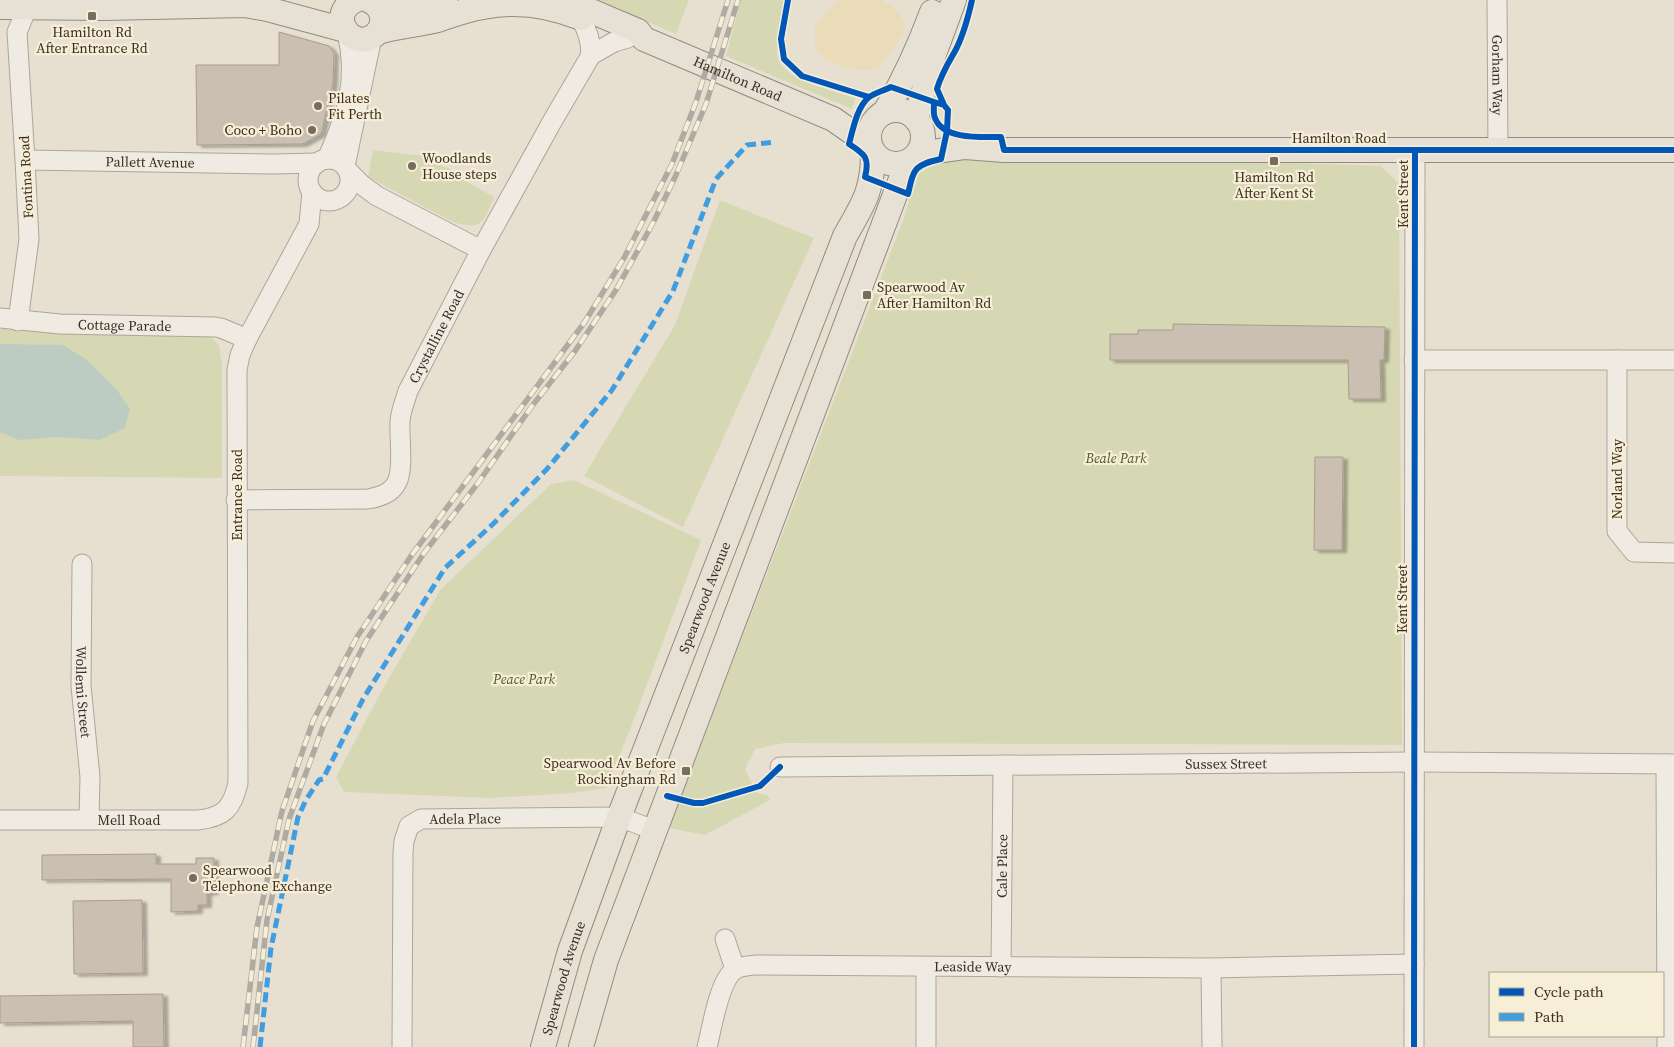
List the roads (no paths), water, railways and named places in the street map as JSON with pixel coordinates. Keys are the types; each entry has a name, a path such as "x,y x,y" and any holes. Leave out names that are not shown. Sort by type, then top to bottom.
{"main road":[{"path":"269,0 307,10 357,8 380,9 382,21 375,34 367,39 357,39 357,8"},
{"path":"0,6 105,8 245,5 266,9 357,8 430,7 461,0"},
{"name":"Hamilton Road","path":"565,0 638,31 636,38"},
{"name":"Spearwood Avenue","path":"543,1047 570,950 619,817 845,236 866,198 872,180 875,133 922,40 937,0"},
{"path":"581,1047 606,960 654,830 913,158 922,146 924,137 919,123 934,54 954,0"},
{"name":"Hamilton Road","path":"375,34 395,27 436,20 482,7 502,4 543,6 636,38 799,103 833,119 875,133"},
{"path":"913,158 900,165 885,163 875,133 902,110 919,123"},
{"name":"Hamilton Road","path":"919,123 965,147"},
{"name":"Hamilton Road","path":"913,158 965,147 1004,150 1674,150"}],"street":[{"name":"Gorham Way","path":"1497,0 1498,151"},
{"name":"Fontina Road","path":"9,319 29,239 26,160 17,32 28,6"},
{"path":"357,8 351,88 344,117 322,161 310,172 308,179 310,189 323,200 377,196"},
{"path":"0,12 17,32"},
{"path":"580,18 587,29 591,55 614,42 636,38"},
{"path":"338,198 350,185 347,169 375,34"},
{"name":"Crystalline Road","path":"236,500 368,499 381,496 390,491 397,482 400,473 400,422 408,391 481,250 591,55"},
{"name":"Kent Street","path":"1414,1047 1415,151"},
{"path":"322,161 334,159 377,196 481,250"},
{"name":"Pallett Avenue","path":"26,160 274,164 322,161"},
{"name":"Pallett Avenue","path":"274,164 302,179 310,189"},
{"name":"Entrance Road","path":"308,224 310,189"},
{"name":"Entrance Road","path":"238,783 236,385 240,355 308,224 338,198"},
{"name":"Cottage Parade","path":"9,319 60,324 215,327 247,339"},
{"path":"1414,360 1674,360"},
{"name":"Norland Way","path":"1617,360 1617,532 1634,552 1674,553"},
{"name":"Wollemi Street","path":"82,564 81,686 90,777 90,819"},
{"name":"Sussex Street","path":"780,766 1414,762 1670,764"},
{"path":"1667,1047 1670,764"},
{"name":"Cale Place","path":"1001,967 1003,765"},
{"name":"Mell Road","path":"0,820 210,819 229,808 235,797 238,783"},
{"name":"Adela Place","path":"402,1047 403,853 408,826 421,819 619,817 654,830"},
{"path":"707,1047 723,987 728,976 736,969 725,939"},
{"name":"Leaside Way","path":"736,969 755,965 926,968 1211,968 1414,964"},
{"path":"926,968 926,1047"},
{"path":"1211,968 1212,1047"}],"railway":[{"path":"243,1047 257,927 282,811 313,721 357,637 411,556 584,323 624,258 672,164 696,102 728,0"},
{"path":"253,1047 267,920 289,819 324,724 366,641 424,553 478,483 532,406 575,351 616,290 653,223 706,104 738,0"}],"place":[{"name":"Hamilton Rd After Entrance Rd","path":"92,16"},
{"name":"Pilates Fit Perth","path":"318,106"},
{"name":"Coco + Boho","path":"312,130"},
{"name":"Hamilton Rd After Kent St","path":"1274,161"},
{"name":"Woodlands House steps","path":"412,166"},
{"name":"Spearwood Av After Hamilton Rd","path":"867,295"},
{"name":"Spearwood Av Before Rockingham Rd","path":"686,771"},
{"name":"Spearwood Telephone Exchange","path":"193,878"}],"park label":[{"name":"Beale Park","path":"1116,458"},
{"name":"Peace Park","path":"524,679"}]}
